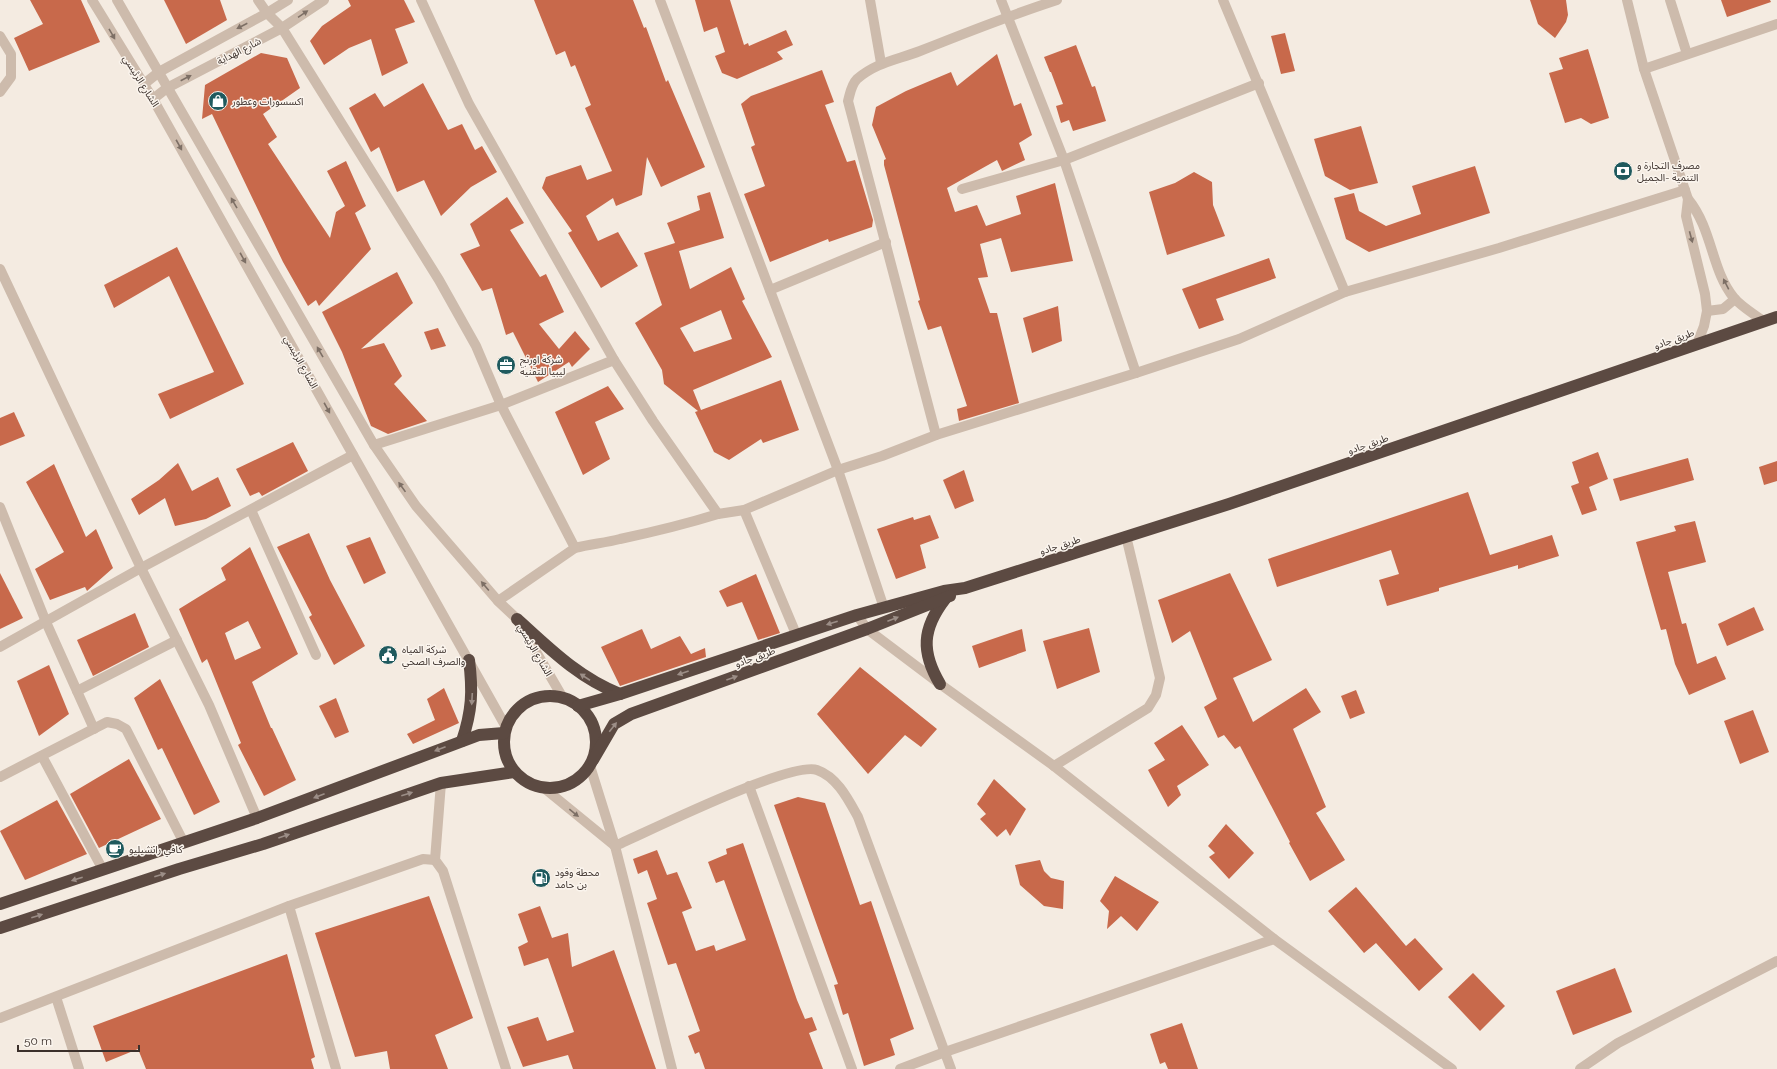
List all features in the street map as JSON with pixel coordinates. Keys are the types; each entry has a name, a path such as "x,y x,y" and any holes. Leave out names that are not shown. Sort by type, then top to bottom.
{"highway":[{"name":"طريق جادو","path":"591,763 614,724 631,714 867,629 945,598 965,588 1229,504 1777,317"},
{"name":"طريق جادو","path":"578,706 620,694 796,634 857,615 944,591 965,588"},
{"path":"940,684 930,668 926,649 927,631 931,619 945,598"},
{"path":"518,619 579,673 592,682 620,694"},
{"path":"462,741 472,701 472,680 469,660"},
{"path":"540,697 563,698 578,706 592,722 596,734 596,748 591,763 583,775 565,786 554,789 544,788 523,780 514,772 505,754 505,730 519,707 540,697"},
{"path":"0,904 257,818 479,735 505,730"},
{"path":"0,928 179,869 263,844 442,783 514,772"}],"street":[{"name":"الشارع الرئيسي","path":"92,0 117,44 153,99 469,660 505,730"},
{"name":"الشارع الرئيسي","path":"117,0 374,444 416,506 498,600 518,619 563,698"},
{"path":"258,0 282,28 439,280 476,346 502,405 575,548"},
{"name":"شارع الهداية","path":"144,84 159,72 221,37 268,13 288,0"},
{"name":"شارع الهداية","path":"153,99 167,88 282,28 324,0"},
{"path":"422,0 469,104 614,360 652,421 718,514"},
{"path":"660,0 838,470 884,608"},
{"path":"870,0 881,63"},
{"path":"1001,0 1064,160 1136,373"},
{"path":"936,435 848,101 850,90 856,80 881,63 913,53 1008,16 1057,0"},
{"path":"1223,0 1259,83 1345,292"},
{"path":"1627,0 1644,69 1686,195 1704,222 1726,286 1735,299 1763,321"},
{"path":"1670,0 1686,54"},
{"path":"1644,69 1777,24"},
{"path":"0,36 11,54 11,77 0,92"},
{"path":"962,189 1064,160 1259,83"},
{"path":"498,600 575,548 679,526 718,514 744,510 838,470 882,456 936,435 1136,373 1239,339 1345,292 1686,195"},
{"path":"1686,195 1686,216 1705,294 1707,311 1704,326 1697,344"},
{"path":"770,290 886,242"},
{"path":"0,269 141,568 209,705 257,818"},
{"path":"1707,311 1723,309 1735,299"},
{"path":"374,444 502,405 614,360"},
{"path":"0,647 141,568 353,455"},
{"path":"0,507 46,622 94,729"},
{"path":"251,510 316,656"},
{"path":"744,510 796,634"},
{"path":"1054,766 1148,708 1156,695 1160,678 1126,536"},
{"path":"857,615 867,629 940,684 1054,766 1274,939 1452,1069"},
{"path":"77,691 177,640"},
{"path":"0,777 107,722 117,724 126,729 184,843"},
{"path":"42,756 103,870"},
{"path":"591,763 615,846 672,1069"},
{"path":"615,846 749,786 795,772 815,769 829,775 844,794 858,817 951,1069"},
{"path":"442,783 434,860 443,871 506,1069"},
{"path":"749,786 852,1069"},
{"path":"544,788 615,846"},
{"path":"0,1018 289,906 423,859 434,860"},
{"path":"289,906 336,1069"},
{"path":"900,1069 945,1052 1274,939"},
{"path":"1580,1069 1618,1043 1777,961"},
{"path":"56,997 80,1069"}],"building":[{"path":"30,0 81,0 100,42 29,71 14,38 43,24"},
{"path":"164,0 220,0 227,20 186,44"},
{"path":"348,0 404,0 415,22 395,29 408,63 382,76 371,39 349,48 324,65 310,41 322,26 351,6"},
{"path":"534,0 633,0 644,28 646,27 666,82 668,80 705,167 661,187 647,157 642,195 616,206 613,198 586,216 598,241 618,232 638,266 601,288 568,233 572,231 542,188 546,177 581,165 587,180 612,171 585,108 591,105 575,65 571,67 565,51 556,55"},
{"path":"695,0 730,0 744,45 748,43 749,46 786,30 793,45 777,52 783,59 737,79 722,73 715,56 725,52 717,27 704,32"},
{"path":"1530,0 1566,0 1568,15 1566,22 1555,38 1538,24"},
{"path":"1721,0 1770,0 1771,2 1727,17"},
{"path":"1285,33 1295,71 1281,74 1271,36"},
{"path":"1076,45 1092,87 1095,86 1106,121 1073,131 1069,120 1061,123 1056,106 1063,104 1044,57"},
{"path":"1588,49 1609,118 1591,124 1581,118 1565,123 1549,73 1563,69 1559,58"},
{"path":"261,53 287,58 300,88 263,114 277,137 268,144 330,238 336,212 345,206 327,171 346,161 366,206 355,213 371,249 319,306 316,300 308,306 283,262 212,114 202,119 205,85"},
{"path":"997,54 1014,106 1021,103 1032,135 1019,143 1025,160 1002,171 997,160 947,188 955,212 977,205 986,226 1021,214 1016,196 1055,183 1073,261 1011,272 1001,238 980,244 988,277 978,278 990,313 997,313 1019,403 959,421 957,409 967,406 941,326 928,330 918,301 920,300 884,165 884,160 886,159 872,125 876,107 906,91 951,72 957,86"},
{"path":"822,70 834,102 825,105 847,162 855,160 873,220 872,227 829,242 828,239 770,262 744,194 765,186 751,147 755,145 741,104 751,96"},
{"path":"423,83 448,130 462,124 475,150 482,146 497,172 471,187 441,216 424,180 397,192 379,147 371,152 349,108 375,93 384,107"},
{"path":"1361,126 1378,183 1350,190 1325,176 1314,139"},
{"path":"1475,166 1490,213 1369,252 1346,239 1334,198 1354,193 1359,211 1386,226 1421,214 1412,186"},
{"path":"1194,172 1212,182 1213,205 1225,236 1167,255 1149,192 1175,183"},
{"path":"710,192 724,238 679,251 690,289 731,267 745,299 742,301 772,357 693,390 701,410 781,380 799,430 763,443 761,439 729,460 714,452 695,412 698,411 664,384 662,370 635,323 662,305 644,253 675,243 667,223 700,210 697,196","holes":["721,310 732,339 694,352 680,328"]},
{"path":"507,197 524,223 510,230 540,277 546,274 564,312 539,324 559,349 575,331 590,349 572,367 569,362 538,382 513,332 506,335 492,288 482,291 460,254 480,246 470,224"},
{"path":"177,247 244,384 170,419 158,394 214,372 169,276 114,308 104,285"},
{"path":"1269,258 1276,278 1216,299 1224,320 1199,329 1182,289"},
{"path":"397,272 413,303 361,349 384,343 402,376 394,384 427,421 388,434 371,426 342,352 322,312"},
{"path":"1058,306 1062,341 1032,353 1023,318"},
{"path":"438,328 446,346 431,350 424,332"},
{"path":"608,386 624,409 595,422 610,459 583,475 555,412"},
{"path":"14,412 25,436 0,446 0,418"},
{"path":"293,442 308,471 262,496 259,492 250,496 236,469"},
{"path":"1598,452 1608,479 1589,487 1597,510 1582,515 1571,486 1579,483 1572,462"},
{"path":"1688,458 1694,480 1620,501 1613,479"},
{"path":"1777,461 1777,481 1764,485 1759,467"},
{"path":"178,463 192,491 218,477 231,506 206,519 175,526 165,498 139,515 131,499 159,480"},
{"path":"54,464 86,537 96,529 113,568 87,591 85,587 50,600 35,569 64,552 26,482"},
{"path":"964,470 974,501 955,509 943,480"},
{"path":"1468,492 1490,555 1552,535 1559,556 1518,569 1518,565 1439,588 1439,591 1387,606 1379,580 1399,574 1391,550 1277,587 1268,559"},
{"path":"930,515 939,538 920,545 926,568 896,579 877,529 913,517 914,520"},
{"path":"1695,521 1706,562 1668,572 1682,624 1686,623 1697,664 1716,656 1726,679 1689,695 1675,664 1666,629 1661,630 1636,542 1676,531 1674,526"},
{"path":"309,533 330,580 365,646 334,665 309,617 312,615 277,547"},
{"path":"370,537 386,573 364,584 346,546"},
{"path":"250,547 298,654 252,682 271,728 296,780 264,796 238,745 241,743 207,659 202,663 179,609 226,580 221,568","holes":["248,621 261,648 235,660 225,633"]},
{"path":"0,573 23,618 0,629"},
{"path":"1230,573 1272,660 1233,678 1253,722 1306,688 1321,712 1293,729 1326,807 1316,813 1345,860 1310,881 1240,746 1235,749 1224,735 1218,738 1204,707 1217,699 1190,631 1172,643 1158,600"},
{"path":"756,574 780,633 758,640 742,602 727,607 719,591"},
{"path":"1754,607 1764,630 1727,646 1718,624"},
{"path":"135,613 149,647 93,676 77,640"},
{"path":"1089,628 1100,672 1057,689 1043,641"},
{"path":"642,629 651,649 680,636 691,654 705,648 706,657 620,686 601,647"},
{"path":"1022,629 1026,651 979,668 972,646"},
{"path":"49,665 69,714 39,736 17,681"},
{"path":"860,667 937,729 921,747 905,735 868,774 817,714"},
{"path":"160,679 220,802 194,815 162,748 158,750 134,698"},
{"path":"444,688 459,723 413,744 407,734 435,720 427,699"},
{"path":"1356,690 1365,713 1350,719 1341,696"},
{"path":"336,698 349,732 335,738 319,706"},
{"path":"1753,710 1769,752 1740,764 1724,721"},
{"path":"1182,725 1209,765 1177,786 1181,795 1168,807 1148,770 1165,760 1154,743"},
{"path":"129,759 161,819 99,848 70,794"},
{"path":"994,779 1026,809 1010,836 1006,829 997,837 980,819 986,814 977,804"},
{"path":"798,797 825,803 860,905 871,901 914,1029 890,1039 895,1055 864,1066 848,1013 843,1015 834,985 838,984 774,805"},
{"path":"57,800 87,854 25,880 0,831"},
{"path":"1226,824 1254,853 1229,879 1209,857 1215,853 1208,846"},
{"path":"743,843 797,1000 805,1019 812,1017 817,1030 809,1033 823,1069 705,1069 699,1052 695,1054 688,1036 700,1031 676,963 668,965 647,903 657,899 647,870 638,874 633,859 657,850 667,875 677,872 692,908 682,912 696,951 714,945 716,951 746,940 724,880 716,883 708,862 727,854 726,849"},
{"path":"1040,860 1044,871 1051,878 1064,881 1063,909 1044,906 1020,885 1015,865"},
{"path":"1115,876 1159,902 1137,931 1121,916 1107,929 1109,911 1100,901"},
{"path":"1356,887 1406,946 1415,938 1443,969 1419,991 1376,943 1364,953 1328,911"},
{"path":"429,896 473,1018 435,1035 448,1069 390,1069 387,1051 355,1057 315,933"},
{"path":"540,906 552,938 568,933 572,967 614,950 656,1069 573,1069 568,1055 523,1067 507,1027 538,1017 547,1041 574,1032 548,958 524,966 518,947 528,942 518,914"},
{"path":"287,954 315,1057 311,1059 314,1069 146,1069 138,1049 106,1062 93,1026"},
{"path":"1615,968 1632,1012 1573,1035 1556,991"},
{"path":"1473,973 1505,1006 1480,1031 1448,997"},
{"path":"1182,1023 1198,1069 1168,1069 1165,1062 1160,1064 1150,1034"}],"place":[{"name":"اكسسورات وعطور","path":"218,101"},
{"name":"مصرف التجارة و التنمية -الجميل","path":"1623,171"},
{"name":"شركة اورنج ليبيا للتقنية","path":"506,365"},
{"name":"شركة المياه والصرف الصحي","path":"388,655"},
{"name":"كافي رانشيليو","path":"115,849"},
{"name":"محطة وقود بن حامد","path":"541,878"}]}
